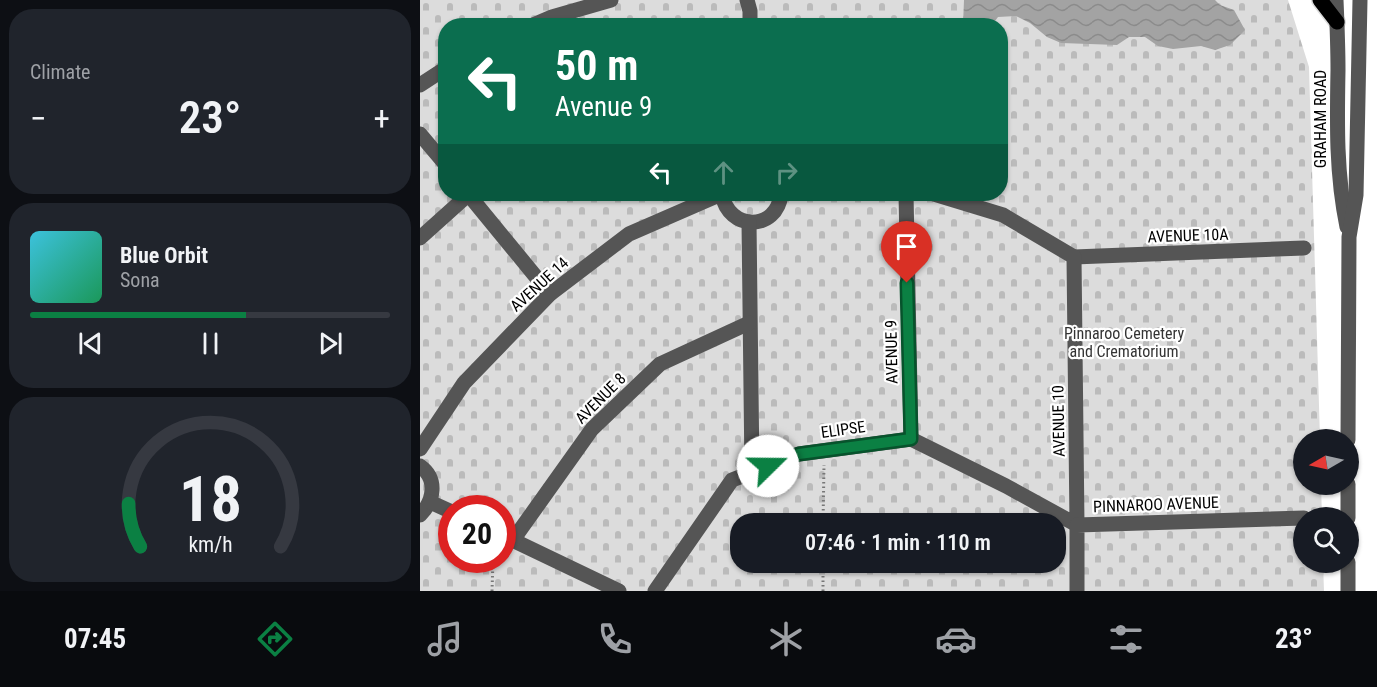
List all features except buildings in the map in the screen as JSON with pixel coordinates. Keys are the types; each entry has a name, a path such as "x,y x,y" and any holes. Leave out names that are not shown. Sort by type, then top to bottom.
{"main road":[{"path":"1320,0 1337,22"}],"street":[{"path":"550,18 611,0"},
{"path":"747,0 750,18"},
{"name":"GRAHAM ROAD","path":"1336,0 1336,142 1340,194 1349,237"},
{"name":"GRAHAM ROAD","path":"1348,429 1349,237 1356,195 1360,0"},
{"path":"420,85 438,73"},
{"path":"420,134 438,155"},
{"path":"420,238 461,201"},
{"path":"475,201 550,294"},
{"name":"AVENUE 14","path":"420,449 464,383 550,294 629,234 706,201"},
{"path":"723,201 730,213 738,219 749,222 769,217 776,210 779,201"},
{"name":"AVENUE 9","path":"906,201 911,439"},
{"path":"957,201 1003,215 1074,257"},
{"path":"749,222 752,472"},
{"name":"AVENUE 10A","path":"1074,257 1304,248"},
{"name":"AVENUE 10","path":"1074,257 1077,525"},
{"name":"AVENUE 8","path":"516,527 592,429 660,364 749,323"},
{"path":"911,439 1006,486 1077,525"},
{"name":"ELIPSE","path":"655,591 732,480 799,454 911,439"},
{"path":"420,466 430,478 433,491 430,502 420,515"},
{"path":"430,502 438,506"},
{"name":"PINNAROO AVENUE","path":"1077,591 1077,525 1293,518"},
{"path":"516,541 619,591"},
{"path":"1348,573 1348,591"}],"path":[{"path":"823,513 824,450"},
{"path":"492,573 492,591"},
{"path":"823,573 823,591"}],"green space":[{"name":"Pinnaroo Cemetery and Crematorium","path":"420,0 1288,0 1309,67 1320,429 1293,429 1293,495 1321,495 1322,507 1293,507 1293,573 1323,573 1324,591 420,591"}],"water":[{"path":"964,0 1215,0 1220,5 1234,10 1245,30 1230,45 1215,50 1201,46 1173,49 1158,46 1145,37 1129,37 1117,45 1061,43 1047,37 1030,23 1016,16 963,18"}],"route":[{"path":"768,466 799,454 911,439 907,283"}]}
